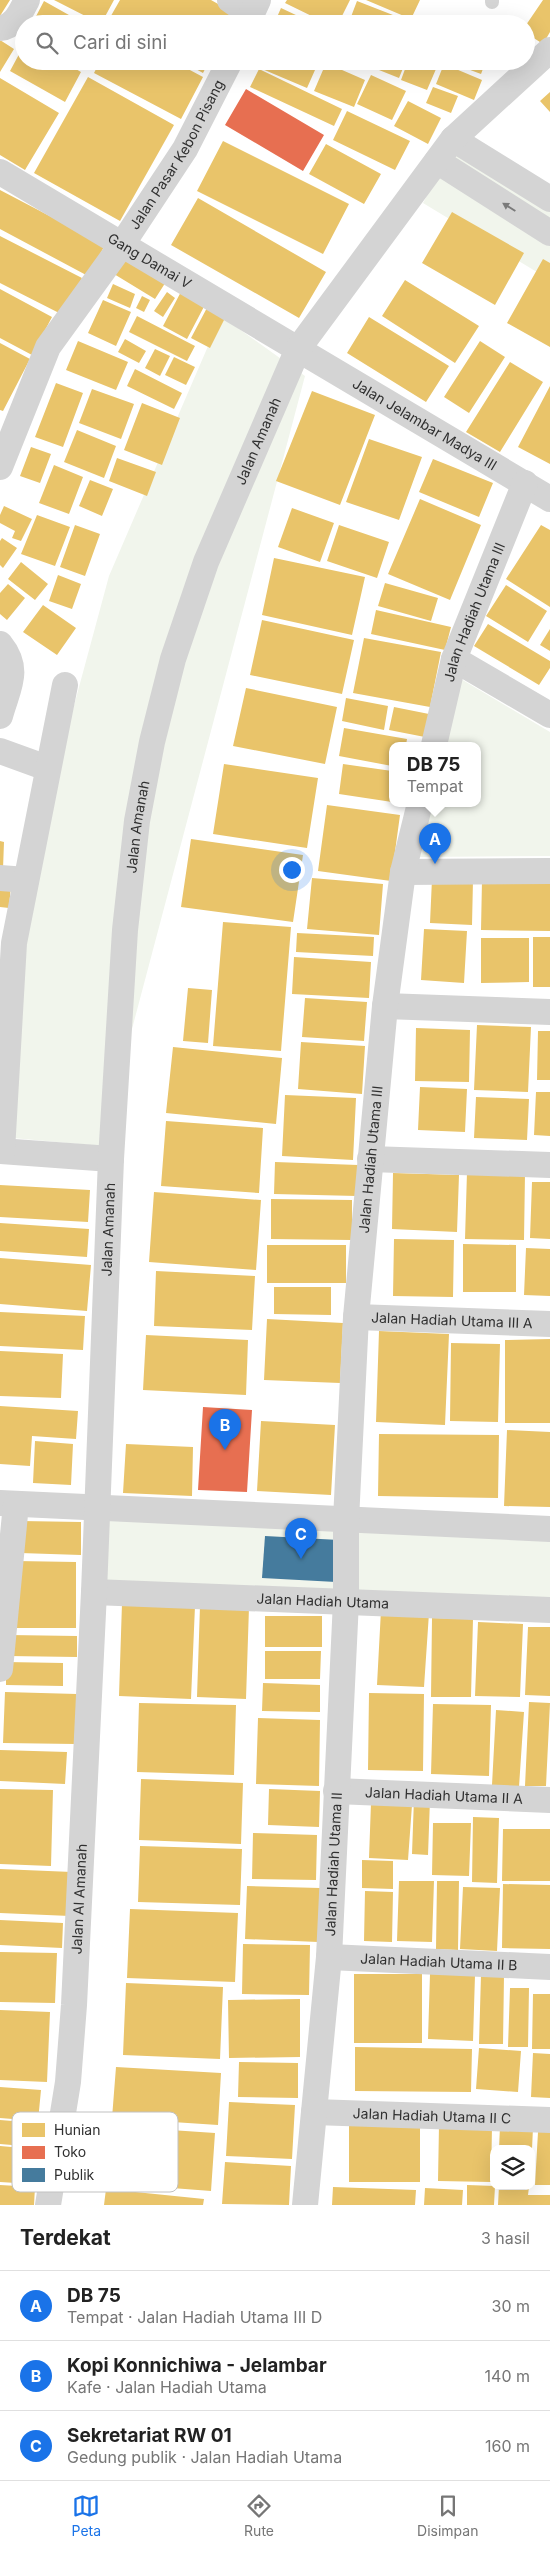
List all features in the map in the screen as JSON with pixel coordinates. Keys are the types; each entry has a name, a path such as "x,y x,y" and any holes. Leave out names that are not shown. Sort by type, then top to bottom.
{"street":[{"path":"19,15 27,0"},
{"path":"230,0 252,13"},
{"path":"0,28 4,28 15,20"},
{"name":"Jalan Amanah","path":"535,64 550,50"},
{"name":"Jalan Pasar Kebon Pisang","path":"0,467 48,347 121,246 185,149 225,70"},
{"name":"Jalan Amanah","path":"94,1592 111,1159 128,891 137,821 152,742 173,659 206,562 298,349 453,139 528,70"},
{"path":"453,139 550,199"},
{"path":"437,161 550,233"},
{"name":"Gang Damai V","path":"0,172 121,246 298,349"},
{"name":"Jalan Jelambar Madya III","path":"298,349 550,500"},
{"name":"Jalan Hadiah Utama III","path":"435,742 454,659 525,484"},
{"path":"0,644 11,660 13,669 0,716"},
{"path":"454,659 550,715"},
{"path":"64,684 14,943 1,1151 111,1159"},
{"path":"0,751 47,768"},
{"name":"Jalan Hadiah Utama III","path":"346,1520 356,1317 385,1006 403,872 419,807"},
{"path":"403,872 550,871"},
{"path":"0,878 26,880"},
{"path":"385,1006 550,1012"},
{"path":"370,1159 550,1165"},
{"name":"Jalan Hadiah Utama III A","path":"356,1317 550,1324"},
{"path":"0,1669 8,1503 550,1529"},
{"name":"Jalan Hadiah Utama II","path":"305,2205 329,1957 346,1601 346,1520"},
{"name":"Jalan Hadiah Utama","path":"94,1592 550,1610"},
{"name":"Jalan Al Amanah","path":"63,2112 68,2082 74,2005 94,1592"},
{"name":"Jalan Hadiah Utama II A","path":"336,1791 550,1800"},
{"name":"Jalan Hadiah Utama II B","path":"329,1957 550,1967"},
{"name":"Jalan Hadiah Utama II C","path":"314,2112 550,2120"},
{"name":"Jalan Al Amanah","path":"48,2205 50,2192"}],"shaded area":[{"path":"460,135 550,187 550,280 423,203"},
{"path":"221,316 305,376 101,1146 13,1138 0,1058 72,713 109,576"},
{"path":"461,679 550,732 550,856 418,857 430,807 481,807 481,742 446,742"},
{"path":"107,1513 550,1530 550,1603 106,1585"}],"building: Hunian":[{"path":"0,0 10,0 0,16"},
{"path":"54,0 114,0 106,15 83,15"},
{"path":"120,0 211,0 236,14 236,15 111,15"},
{"path":"287,0 350,0 342,15 310,15 285,3"},
{"path":"366,0 420,0 413,15 402,15"},
{"path":"543,0 550,0 550,32 543,44 535,39 535,15 533,15"},
{"path":"44,1 69,15 37,15"},
{"path":"357,1 393,15 352,15"},
{"path":"281,8 296,15 278,15"},
{"path":"0,40 14,49 0,72"},
{"path":"15,62 15,70 78,70 81,72 65,102 10,71"},
{"path":"96,70 190,70 203,77 181,119 94,73"},
{"path":"258,70 261,70 342,109 334,126 250,87"},
{"path":"264,70 315,70 307,88"},
{"path":"323,70 342,70 365,80 354,107 314,91"},
{"path":"379,70 402,70 399,78"},
{"path":"405,70 436,70 427,90 401,80"},
{"path":"442,70 458,70 482,80 474,100 436,84"},
{"path":"470,70 483,70 481,74"},
{"path":"371,75 406,91 392,120 357,104"},
{"path":"88,77 174,125 120,221 34,173"},
{"path":"0,78 59,113 25,170 0,155"},
{"path":"433,87 458,96 451,113 426,103"},
{"path":"550,92 550,112 540,101"},
{"path":"408,101 441,118 428,144 394,126"},
{"path":"347,111 410,141 395,170 333,140"},
{"path":"223,141 349,204 323,254 197,191"},
{"path":"326,144 381,174 364,204 309,174"},
{"path":"0,190 105,245 88,276 0,229"},
{"path":"198,198 326,272 299,318 171,245"},
{"path":"452,212 524,253 495,305 422,263"},
{"path":"0,236 82,278 63,315 0,283"},
{"path":"128,252 169,277 155,299 114,274"},
{"path":"543,259 550,263 550,347 507,323"},
{"path":"405,280 479,326 455,363 382,316"},
{"path":"113,284 135,294 130,308 107,298"},
{"path":"184,286 208,299 187,339 163,326"},
{"path":"0,289 52,317 32,355 0,338"},
{"path":"167,292 175,298 163,317 154,311"},
{"path":"142,296 150,300 144,312 136,308"},
{"path":"103,300 131,312 116,346 88,333"},
{"path":"209,304 227,314 210,348 191,338"},
{"path":"137,316 195,346 187,361 129,332"},
{"path":"369,317 449,366 426,402 347,353"},
{"path":"125,339 146,351 139,363 118,352"},
{"path":"78,341 128,362 116,390 66,370"},
{"path":"480,341 505,357 469,413 444,397"},
{"path":"0,343 30,359 3,411 0,410"},
{"path":"155,349 170,356 160,376 145,368"},
{"path":"174,357 195,367 186,385 165,375"},
{"path":"510,362 543,382 500,452 466,432"},
{"path":"135,369 182,393 174,409 127,386"},
{"path":"56,383 83,393 63,447 35,437"},
{"path":"550,386 550,464 518,447"},
{"path":"92,389 134,404 121,439 79,423"},
{"path":"312,391 375,415 340,505 276,481"},
{"path":"142,403 180,418 162,465 124,450"},
{"path":"77,430 116,446 104,478 64,462"},
{"path":"369,439 422,457 399,520 346,502"},
{"path":"31,447 51,454 40,483 20,476"},
{"path":"117,458 156,472 147,496 109,481"},
{"path":"433,459 493,483 479,517 419,492"},
{"path":"54,465 83,477 69,514 39,503"},
{"path":"90,480 113,489 102,516 79,506"},
{"path":"420,499 481,525 450,600 388,574"},
{"path":"4,506 32,519 21,541 12,538 15,531 0,523 0,515"},
{"path":"292,508 334,523 320,562 278,547"},
{"path":"37,515 70,527 55,566 21,554"},
{"path":"75,525 100,534 85,576 60,567"},
{"path":"339,525 389,542 377,578 327,561"},
{"path":"541,525 550,530 550,607 506,579"},
{"path":"2,538 17,548 3,568 0,565 0,541"},
{"path":"274,558 365,577 352,635 262,615"},
{"path":"21,562 48,584 35,600 8,579"},
{"path":"58,575 81,584 72,609 49,601"},
{"path":"385,583 438,598 431,621 378,606"},
{"path":"8,584 25,598 7,620 0,614 0,593"},
{"path":"506,585 547,611 528,642 486,616"},
{"path":"43,605 76,628 57,655 23,632"},
{"path":"376,610 451,627 445,650 371,634"},
{"path":"262,620 354,640 342,694 250,675"},
{"path":"488,624 550,661 550,668 539,685 474,646"},
{"path":"550,629 550,651 540,645"},
{"path":"364,638 441,652 430,707 353,693"},
{"path":"246,688 337,707 325,764 233,746"},
{"path":"346,698 388,706 384,730 342,721"},
{"path":"394,707 434,715 430,738 389,730"},
{"path":"344,728 407,739 406,742 389,742 389,765 339,756"},
{"path":"224,764 318,778 307,848 213,834"},
{"path":"343,764 389,771 389,802 339,794"},
{"path":"327,805 400,815 391,881 318,871"},
{"path":"191,839 303,855 293,922 181,907"},
{"path":"0,841 4,842 3,869 0,869"},
{"path":"312,878 383,884 379,935 307,929"},
{"path":"432,879 473,880 472,925 430,923"},
{"path":"482,880 550,881 550,931 481,930"},
{"path":"0,883 11,884 9,908 0,907"},
{"path":"223,922 291,927 281,1051 213,1046"},
{"path":"424,929 467,931 464,983 421,980"},
{"path":"297,933 374,937 373,956 296,952"},
{"path":"533,937 550,937 550,987 533,987"},
{"path":"481,938 529,938 529,982 481,983"},
{"path":"294,957 371,962 369,998 292,994"},
{"path":"188,988 212,990 208,1043 183,1041"},
{"path":"305,998 367,1002 364,1041 302,1037"},
{"path":"477,1025 531,1027 528,1092 474,1090"},
{"path":"416,1028 470,1030 469,1082 415,1081"},
{"path":"538,1031 550,1031 550,1080 537,1080"},
{"path":"301,1042 365,1046 362,1094 298,1089"},
{"path":"173,1047 282,1058 276,1124 166,1113"},
{"path":"420,1087 467,1089 465,1132 418,1130"},
{"path":"536,1092 550,1092 550,1136 534,1135"},
{"path":"285,1095 356,1098 353,1160 282,1156"},
{"path":"476,1097 529,1099 527,1140 474,1138"},
{"path":"166,1121 263,1128 259,1193 161,1186"},
{"path":"275,1162 358,1165 357,1196 274,1194"},
{"path":"467,1172 525,1173 524,1240 465,1239"},
{"path":"393,1173 459,1175 457,1232 392,1229"},
{"path":"532,1182 550,1182 550,1239 530,1238"},
{"path":"0,1185 90,1190 88,1222 0,1217"},
{"path":"154,1192 261,1200 256,1270 149,1262"},
{"path":"271,1199 352,1200 352,1240 271,1239"},
{"path":"0,1223 89,1229 87,1257 0,1251"},
{"path":"394,1239 454,1240 453,1297 393,1296"},
{"path":"463,1244 516,1245 516,1292 463,1292"},
{"path":"267,1245 346,1245 346,1283 267,1283"},
{"path":"526,1248 550,1249 550,1296 524,1295"},
{"path":"0,1258 91,1265 87,1311 0,1304"},
{"path":"156,1271 255,1276 252,1330 154,1326"},
{"path":"274,1287 331,1287 331,1315 274,1314"},
{"path":"0,1312 85,1316 83,1350 0,1346"},
{"path":"267,1319 343,1323 340,1383 264,1380"},
{"path":"379,1331 449,1334 445,1425 376,1422"},
{"path":"146,1335 248,1340 246,1395 143,1390"},
{"path":"550,1339 550,1423 505,1423 505,1340"},
{"path":"451,1343 500,1344 498,1422 450,1421"},
{"path":"0,1351 63,1354 61,1398 0,1396"},
{"path":"0,1406 78,1411 76,1439 32,1436 30,1466 0,1464"},
{"path":"261,1421 335,1425 331,1495 257,1491"},
{"path":"507,1430 550,1432 550,1507 504,1506"},
{"path":"379,1434 499,1435 498,1498 378,1496"},
{"path":"35,1441 73,1444 71,1485 33,1483"},
{"path":"126,1444 193,1447 192,1496 123,1493"},
{"path":"21,1521 81,1522 81,1555 20,1553"},
{"path":"16,1561 76,1562 76,1628 16,1628"},
{"path":"122,1603 195,1606 191,1699 119,1696"},
{"path":"200,1606 249,1607 246,1699 197,1697"},
{"path":"381,1610 429,1613 424,1687 377,1685"},
{"path":"265,1616 322,1616 322,1647 265,1647"},
{"path":"432,1618 473,1619 471,1697 431,1697"},
{"path":"478,1622 523,1624 520,1697 475,1696"},
{"path":"528,1627 550,1627 550,1696 525,1695"},
{"path":"9,1635 77,1636 77,1657 8,1656"},
{"path":"265,1651 321,1651 320,1679 265,1679"},
{"path":"6,1662 63,1663 63,1686 6,1685"},
{"path":"263,1683 320,1685 320,1712 262,1711"},
{"path":"5,1692 77,1694 75,1744 3,1743"},
{"path":"369,1693 424,1694 423,1771 368,1770"},
{"path":"529,1702 550,1703 546,1786 525,1786"},
{"path":"139,1703 236,1705 234,1775 137,1772"},
{"path":"433,1704 491,1705 489,1776 431,1774"},
{"path":"496,1710 524,1712 519,1787 492,1785"},
{"path":"258,1718 320,1720 319,1786 256,1784"},
{"path":"0,1750 67,1752 65,1784 0,1781"},
{"path":"141,1779 243,1783 241,1844 139,1840"},
{"path":"0,1789 53,1790 51,1866 0,1864"},
{"path":"269,1789 320,1791 319,1827 268,1825"},
{"path":"414,1798 430,1799 428,1855 412,1854"},
{"path":"371,1803 412,1805 408,1860 369,1858"},
{"path":"473,1817 499,1818 497,1883 472,1882"},
{"path":"433,1823 471,1823 469,1876 432,1875"},
{"path":"503,1829 550,1829 550,1881 502,1881"},
{"path":"253,1833 317,1835 316,1880 252,1879"},
{"path":"140,1846 242,1849 240,1905 138,1902"},
{"path":"362,1860 393,1861 393,1889 362,1888"},
{"path":"0,1869 72,1872 70,1916 0,1913"},
{"path":"399,1881 434,1881 432,1942 397,1941"},
{"path":"437,1881 459,1881 458,1950 436,1949"},
{"path":"503,1884 550,1885 550,1949 502,1948"},
{"path":"247,1886 320,1888 318,1942 245,1939"},
{"path":"463,1887 500,1888 497,1951 460,1949"},
{"path":"365,1891 393,1892 392,1942 364,1941"},
{"path":"130,1909 238,1913 235,1982 127,1978"},
{"path":"0,1920 63,1923 62,1948 0,1945"},
{"path":"243,1944 310,1945 309,1995 242,1994"},
{"path":"0,1952 57,1953 55,2003 0,2002"},
{"path":"354,1974 422,1974 422,2043 354,2043"},
{"path":"430,1974 475,1975 473,2041 428,2039"},
{"path":"481,1975 504,1975 503,2044 479,2044"},
{"path":"126,1983 223,1987 220,2059 123,2055"},
{"path":"510,1988 529,1988 528,2047 508,2047"},
{"path":"533,1994 550,1994 550,2049 532,2049"},
{"path":"300,1999 300,2057 229,2058 228,2000"},
{"path":"0,2010 50,2012 47,2082 0,2080"},
{"path":"355,2047 472,2049 471,2092 355,2091"},
{"path":"479,2048 521,2051 518,2092 476,2089"},
{"path":"533,2053 550,2054 550,2098 531,2097"},
{"path":"239,2062 298,2063 298,2098 238,2097"},
{"path":"116,2067 221,2073 218,2125 178,2122 178,2112 112,2112"},
{"path":"0,2087 41,2090 39,2112 12,2112 12,2119 0,2118"},
{"path":"229,2102 295,2105 292,2159 226,2156"},
{"path":"0,2120 12,2121 12,2145 0,2144"},
{"path":"439,2125 492,2126 490,2182 438,2181"},
{"path":"349,2126 420,2126 420,2182 349,2182"},
{"path":"500,2126 533,2128 532,2145 499,2145"},
{"path":"178,2131 215,2133 211,2191 178,2188"},
{"path":"538,2132 550,2132 550,2185 535,2185"},
{"path":"0,2146 12,2147 12,2183 0,2182"},
{"path":"225,2162 291,2166 289,2205 222,2204"},
{"path":"0,2185 12,2186 12,2192 35,2192 34,2205 0,2205"},
{"path":"467,2185 490,2186 490,2190 495,2190 494,2205 467,2205"},
{"path":"333,2187 416,2190 415,2205 332,2205"},
{"path":"425,2188 463,2190 462,2205 424,2205"},
{"path":"499,2190 529,2190 528,2195 550,2195 550,2205 498,2205"},
{"path":"106,2192 135,2192 204,2199 203,2205 104,2205"}],"building: Toko":[{"path":"246,89 324,135 303,171 225,125"},
{"path":"203,1407 252,1410 247,1492 198,1490"}],"building: Publik":[{"path":"265,1536 339,1540 336,1582 262,1578"}],"place":[{"name":"DB 75","path":"435,864"},
{"name":"Kopi Konnichiwa - Jelambar","path":"225,1450"},
{"name":"Sekretariat RW 01","path":"301,1559"}]}
